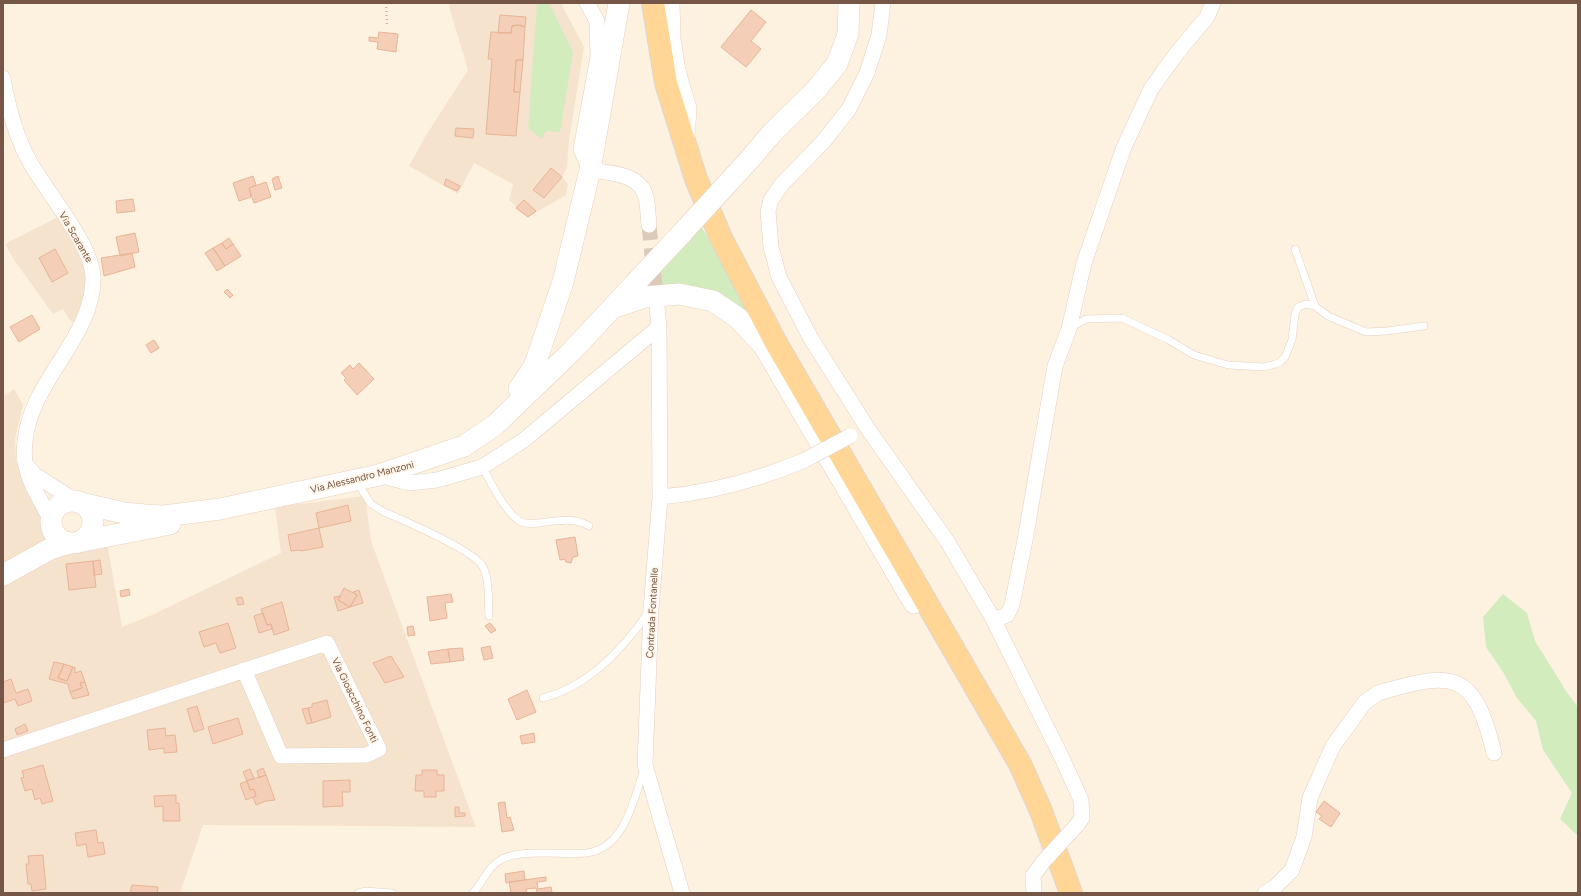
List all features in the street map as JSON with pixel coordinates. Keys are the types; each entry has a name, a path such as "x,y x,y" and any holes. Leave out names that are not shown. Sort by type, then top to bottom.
{"main road":[{"path":"495,425 534,367 563,282 590,170 619,3"},
{"path":"653,3 666,83 696,179 721,238 776,343 1020,764 1041,811 1071,893"},
{"path":"669,3 670,39 675,71 686,109 684,140"},
{"path":"495,425 614,307 772,133 815,91 837,64 848,34 848,3"},
{"path":"614,307 645,297 679,294 713,301 738,318 764,346 914,603 935,618"},
{"name":"Via Alessandro Manzoni","path":"79,503 124,513 164,516 220,509 379,475 464,446 495,425"},
{"path":"3,567 30,546 51,523 56,510 65,503 79,503 91,514 92,528 89,534 74,542 57,537 51,523"},
{"name":"Via Alessandro Manzoni","path":"3,575 53,547 180,523 220,509"}],"street":[{"path":"587,3 597,21 598,57 581,149 590,170 621,174 637,182 645,195 649,225"},
{"path":"883,3 879,35 867,73 849,109 822,142 782,184 771,200 768,211 771,247 778,277 810,337 868,428 947,541 992,617 1062,758 1081,800 1082,818 1043,862 1033,876 1034,893"},
{"path":"992,617 999,618 1007,615 1012,605 1025,540 1055,366 1068,329 1084,263 1124,147 1151,89 1177,53 1207,17 1213,3"},
{"name":"Via Scarante","path":"3,78 6,97 18,137 31,164 88,255 92,264 93,290 82,320 33,405 26,434 25,465 30,480 51,523"},
{"name":"Contrada Fontanelle","path":"657,307 659,327 660,497 651,609 645,766 682,893"},
{"path":"379,475 409,483 437,480 482,467 524,440 659,327"},
{"path":"660,497 683,495 771,474 805,460 868,428"},
{"path":"25,465 36,475 79,503"},
{"name":"Via Gioacchino Fonti","path":"3,750 244,670 327,643 379,748 367,755 281,756 244,670"},
{"path":"1265,893 1278,884 1292,870 1304,837 1310,798 1329,753 1355,714 1371,697 1383,692 1425,681 1453,681 1466,689 1481,709 1487,724 1494,753"}],"lane":[{"path":"1295,249 1315,306"},
{"path":"1068,329 1086,319 1122,318 1169,340 1194,355 1228,365 1264,367 1279,363 1284,357 1292,340 1295,314 1298,307 1306,304 1315,306 1328,316 1366,332 1424,326"},
{"path":"482,467 506,506 519,521 531,524 558,519 581,521 589,526"},
{"path":"356,481 371,504 384,512 470,554 483,566 487,581 489,616"},
{"path":"543,698 560,693 615,654 651,609"},
{"path":"473,893 483,883 489,868 503,858 534,853 588,853 604,846 616,836 625,822 645,766"},
{"path":"358,893 365,891 392,893"}],"path":[{"path":"386,3 387,26"}],"shaded area":[{"path":"450,3 561,3 584,47 569,140 567,168 562,177 568,184 566,195 528,217 509,200 513,184 474,163 458,194 409,166 425,137 468,70 449,7"},
{"path":"58,217 86,266 89,275 81,310 73,322 69,319 63,309 53,314 14,260 5,244"},
{"path":"14,389 23,405 15,439 16,461 44,516 67,552 107,543 122,627 154,614 281,553 275,507 365,496 371,541 476,827 203,825 180,893 3,893 3,397"}],"green space":[{"path":"537,3 549,3 573,52 560,132 546,131 542,139 528,128"},
{"path":"701,226 757,324 641,287"},
{"path":"1503,594 1527,613 1535,641 1566,691 1578,707 1578,836 1560,819 1572,793 1543,750 1536,721 1517,698 1503,672 1486,647 1483,617"}],"building":[{"path":"751,10 766,22 751,41 761,49 746,67 721,47"},
{"path":"500,15 526,17 525,27 517,25 512,26 511,33 498,33"},
{"path":"520,25 525,27 523,60 516,60 514,92 520,92 516,136 486,134 492,59 488,59 491,32 511,33 512,26"},
{"path":"379,32 398,34 396,52 377,49 378,42 369,41 369,37 378,38"},
{"path":"516,60 523,60 520,92 514,92"},
{"path":"456,128 474,129 473,138 455,136"},
{"path":"551,168 562,177 544,198 533,190"},
{"path":"253,176 256,185 249,188 251,197 239,201 233,183"},
{"path":"278,176 282,188 275,190 272,179"},
{"path":"446,179 460,186 457,191 444,185"},
{"path":"266,182 271,197 254,203 249,188"},
{"path":"133,199 135,211 117,213 116,201"},
{"path":"524,200 536,211 528,217 516,208"},
{"path":"135,233 139,252 120,256 116,237"},
{"path":"229,238 233,244 226,249 222,243"},
{"path":"222,243 226,249 233,244 241,256 225,266 213,248"},
{"path":"213,248 225,266 217,271 205,253"},
{"path":"55,249 68,273 52,282 39,258"},
{"path":"132,253 135,267 104,276 101,258"},
{"path":"227,289 233,295 230,298 224,292"},
{"path":"32,315 40,329 19,342 10,327"},
{"path":"154,340 159,348 151,353 146,345"},
{"path":"359,363 374,379 357,395 344,380 346,378 341,373 350,365 353,369"},
{"path":"348,505 351,521 319,528 316,513"},
{"path":"319,528 323,547 301,551 291,551 288,535"},
{"path":"575,537 578,556 573,557 571,563 566,562 565,559 560,560 556,540"},
{"path":"100,560 102,574 94,575 93,561"},
{"path":"93,561 96,587 69,590 66,564"},
{"path":"344,588 357,595 350,607 338,600"},
{"path":"129,589 130,595 121,597 120,591"},
{"path":"359,590 363,603 350,607 357,595 353,592"},
{"path":"451,594 453,602 445,603 447,618 430,621 427,597"},
{"path":"340,596 338,600 350,607 338,611 334,597"},
{"path":"242,597 244,604 238,605 236,598"},
{"path":"282,602 289,630 274,635 271,624 267,625 261,609"},
{"path":"263,613 267,625 271,624 272,629 259,633 254,616"},
{"path":"228,623 236,648 220,653 216,643 204,647 199,632"},
{"path":"490,623 496,630 491,633 485,626"},
{"path":"413,626 415,635 408,636 407,627"},
{"path":"490,646 493,658 484,660 481,648"},
{"path":"462,648 464,660 450,662 448,649"},
{"path":"448,649 450,662 431,664 428,652"},
{"path":"391,656 404,677 385,683 373,663"},
{"path":"54,662 64,664 58,678 67,681 73,667 75,667 75,673 81,671 85,682 80,683 82,688 70,692 68,684 49,679"},
{"path":"64,664 73,667 67,681 58,678"},
{"path":"11,679 16,693 28,689 32,701 18,706 15,699 3,703 3,682"},
{"path":"85,682 89,695 73,699 70,692 82,688 80,683"},
{"path":"527,690 536,712 517,720 508,699"},
{"path":"327,700 331,717 312,723 308,708 312,707 312,704"},
{"path":"197,706 204,729 194,732 187,709"},
{"path":"308,708 312,723 307,724 302,709"},
{"path":"238,718 243,734 213,744 208,727"},
{"path":"25,724 28,731 17,735 15,729"},
{"path":"165,728 166,736 175,735 177,752 164,753 164,748 149,750 147,730"},
{"path":"534,733 535,742 522,744 520,736"},
{"path":"43,765 53,801 42,804 40,798 35,800 32,789 25,791 21,778 24,777 22,771"},
{"path":"263,768 266,775 259,778 257,771"},
{"path":"250,769 254,778 247,781 243,772"},
{"path":"422,770 437,770 437,775 444,775 444,791 436,791 436,797 424,797 424,791 415,791 416,775 422,775"},
{"path":"266,775 275,800 266,801 256,805 253,797 256,796 254,789 250,790 247,781"},
{"path":"350,780 350,792 342,792 343,806 323,807 323,781"},
{"path":"247,781 250,790 254,789 256,796 246,800 240,784"},
{"path":"176,795 176,803 179,803 180,821 163,821 163,806 155,807 154,796"},
{"path":"1324,801 1340,813 1331,827 1319,819 1322,816 1316,812"},
{"path":"505,802 507,818 510,817 514,830 502,832 498,803"},
{"path":"455,807 459,807 459,813 465,813 465,816 455,817"},
{"path":"96,830 98,843 103,842 105,854 88,857 86,844 77,846 75,833"},
{"path":"43,855 46,889 32,891 31,884 28,884 26,864 29,864 28,856"},
{"path":"524,871 525,880 506,883 505,874"},
{"path":"546,877 546,881 537,882 538,889 551,887 552,892 537,893 536,888 526,889 527,893 511,893 509,882"},
{"path":"132,885 158,887 157,893 130,893"}],"tunnel":[{"path":"649,225 657,306"}]}
